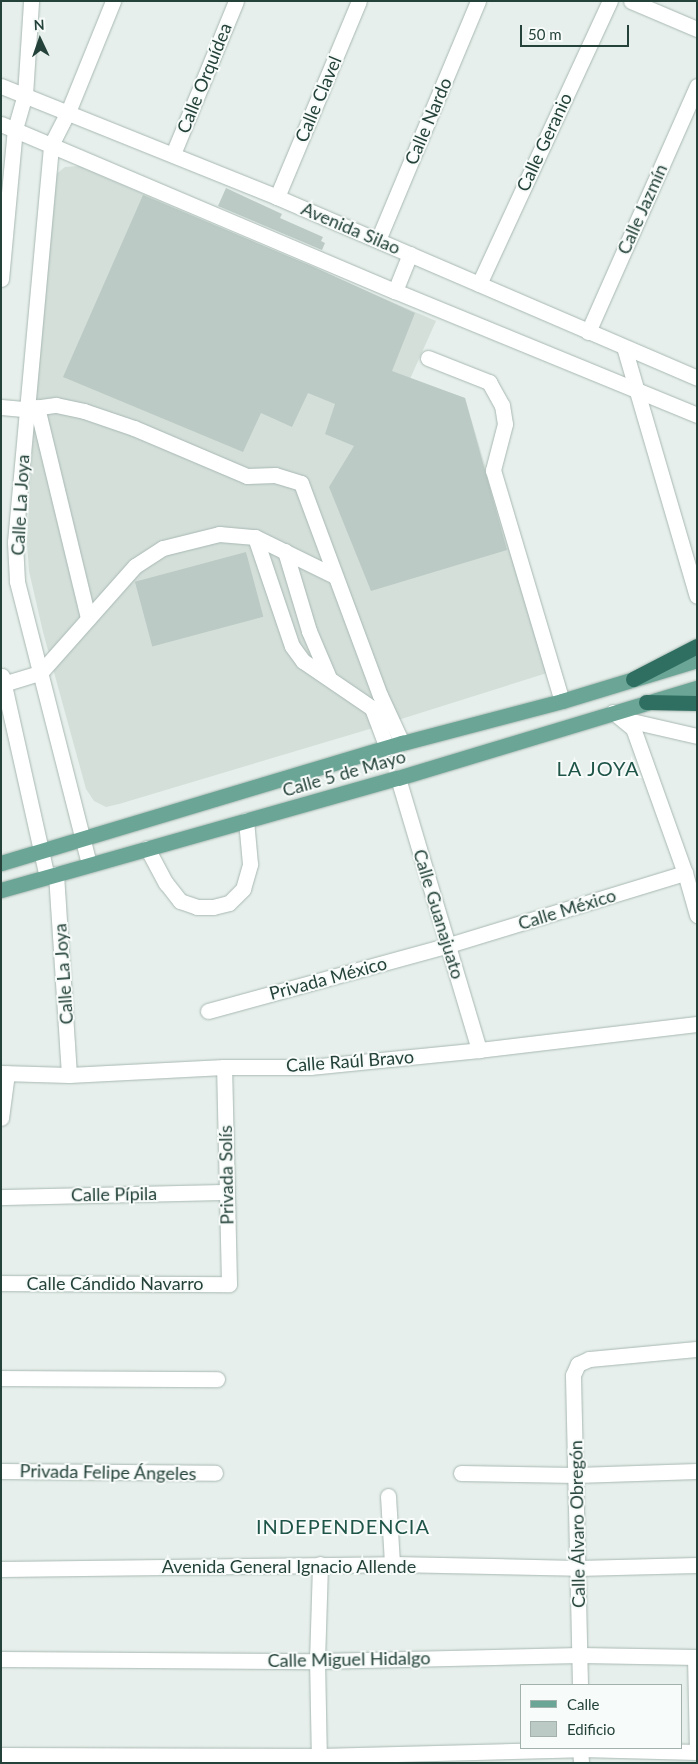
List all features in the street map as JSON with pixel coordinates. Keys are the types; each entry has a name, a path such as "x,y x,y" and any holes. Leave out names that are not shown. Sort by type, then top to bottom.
{"highway":[{"path":"633,678 697,646"},
{"path":"646,702 697,703"}],"main road":[{"name":"Calle 5 de Mayo","path":"1,862 402,743 562,701 697,660"},
{"name":"Calle 5 de Mayo","path":"1,890 618,715 646,702 697,688"}],"street":[{"path":"1,279 8,126 25,95 31,1"},
{"name":"Calle La Joya","path":"89,864 17,580 15,542 31,408 51,145 68,112 113,1"},
{"name":"Calle Orquídea","path":"173,154 236,1"},
{"name":"Calle Clavel","path":"277,197 359,1"},
{"name":"Calle Nardo","path":"378,240 478,1"},
{"name":"Calle Geranio","path":"479,284 610,1"},
{"path":"631,1 697,29"},
{"name":"Avenida Silao","path":"1,86 277,197 697,378"},
{"name":"Calle Jazmín","path":"588,332 697,86"},
{"path":"8,126 394,291 697,415"},
{"path":"394,291 410,254"},
{"path":"624,347 697,596"},
{"path":"428,358 489,382 502,405 504,424 493,470 562,701"},
{"path":"1,407 31,408 56,405 84,411 134,428 248,476 275,475 301,483 333,575 380,695 402,743"},
{"path":"31,408 88,618"},
{"path":"2,679 40,673 135,566 163,548 219,534 255,537 333,575"},
{"path":"255,537 292,646 303,661 372,708 387,748"},
{"path":"285,551 309,631 329,678"},
{"name":"Calle La Joya","path":"2,679 41,851 51,875 69,1075"},
{"path":"618,715 697,736"},
{"path":"618,715 633,728 685,873 697,915"},
{"name":"Calle Guanajuato","path":"398,778 479,1050"},
{"path":"147,848 166,883 180,901 197,907 213,907 229,903 243,889 250,864 246,820"},
{"name":"Calle México","path":"449,945 685,873"},
{"name":"Privada México","path":"208,1011 449,945"},
{"name":"Calle Raúl Bravo","path":"4,1073 69,1075 224,1067 310,1067 479,1050 697,1024"},
{"name":"Privada Solís","path":"224,1067 229,1284"},
{"path":"1,1118 4,1073"},
{"name":"Calle Pípila","path":"1,1197 226,1192"},
{"name":"Calle Cándido Navarro","path":"1,1283 229,1284"},
{"name":"Calle Álvaro Obregón","path":"580,1684 574,1375 578,1364 589,1359 697,1349"},
{"path":"1,1378 218,1379"},
{"path":"460,1473 576,1475 697,1471"},
{"name":"Privada Felipe Ángeles","path":"1,1472 215,1473"},
{"path":"388,1496 392,1564"},
{"path":"319,1759 317,1660 320,1564"},
{"name":"Avenida General Ignacio Allende","path":"1,1569 320,1564 578,1568 697,1565"},
{"name":"Calle Miguel Hidalgo","path":"1,1659 317,1660 580,1655 696,1657"},
{"path":"1,1755 319,1759 697,1752 696,1657"}],"shaded area":[{"path":"79,166 436,321 410,379 465,398 547,673 363,731 119,804 106,807 94,801 86,789 43,632 29,571 27,543 35,401 55,175 65,167"}],"building":[{"path":"226,188 282,214 280,218 323,237 321,241 325,243 322,250 218,206"},
{"path":"143,195 314,267 415,313 392,371 465,398 507,550 371,591 329,487 354,446 325,434 335,404 308,393 292,427 261,413 243,452 63,377"},
{"path":"246,552 263,617 152,646 135,582"}],"district":[{"name":"LA JOYA","path":"598,768"},
{"name":"INDEPENDENCIA","path":"343,1526"}]}
